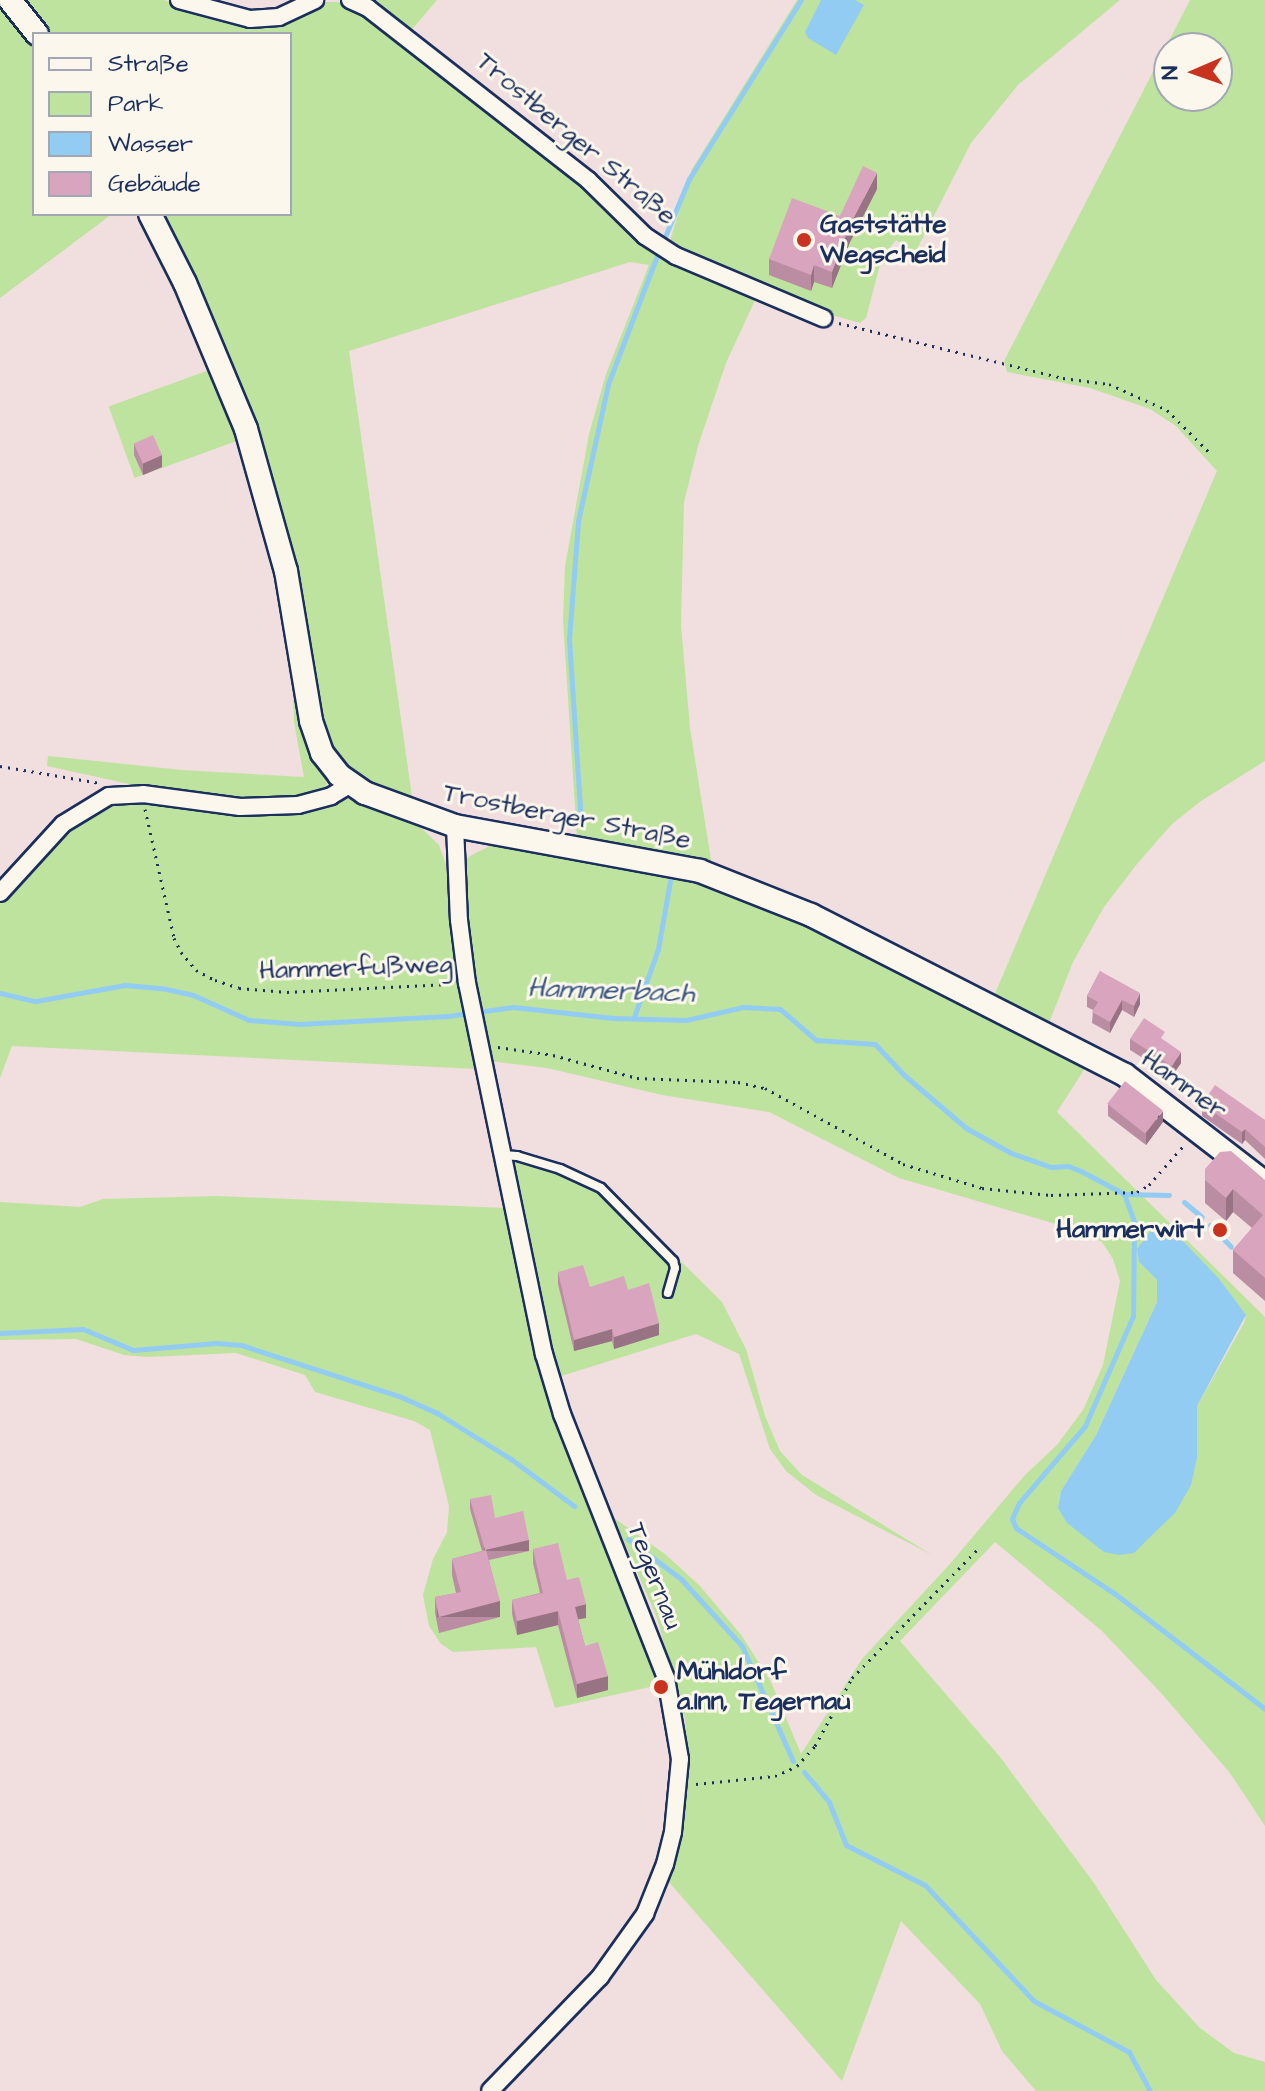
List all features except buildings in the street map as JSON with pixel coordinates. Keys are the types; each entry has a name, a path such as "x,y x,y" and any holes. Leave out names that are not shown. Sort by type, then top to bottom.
{"main road":[{"path":"10,0 35,32"},
{"name":"Trostberger Straße","path":"151,216 185,283 246,429 286,571 311,721 322,753 351,784 417,815 455,826 668,864 736,883 811,915 1065,1042"},
{"name":"Hammer","path":"1065,1042 1125,1075 1199,1129 1265,1183"}],"street":[{"path":"179,0 250,19 279,17 315,0"},
{"name":"Trostberger Straße","path":"350,0 368,8 588,180 645,236 676,256 823,318"},
{"path":"0,893 63,824 109,796 137,793 240,807 298,805 331,796 351,784"},
{"name":"Tegernau","path":"455,826 459,920 477,1038 554,1389 666,1678 678,1734 680,1786 665,1864 645,1914 600,1977 490,2091"}],"lane":[{"path":"501,1155 517,1156 560,1169 601,1188 673,1261 675,1268 668,1293"}],"path":[{"path":"823,318 880,335 1063,378 1109,384 1167,410 1210,453"},
{"path":"0,766 75,778 137,793"},
{"name":"Hammerfußweg","path":"137,793 174,938 181,952 205,975 239,988 287,992 469,990"},
{"path":"477,1038 637,1078 738,1082 765,1088 903,1164 945,1180 982,1188 1081,1196 1094,1192 1137,1192 1149,1185 1199,1129"},
{"path":"680,1786 775,1776 797,1766 815,1746 852,1678 979,1548"}],"green space":[{"path":"20,0 164,0 198,12 300,12 323,2 344,2 372,15 559,163 646,245 706,277 756,298 726,363 698,446 684,502 681,625 690,728 712,866 577,839 563,620 565,566 589,434 606,374 649,265 630,262 349,351 413,804 390,796 351,773 323,735 301,616 160,216 292,216 292,32 45,32"},
{"path":"364,0 437,0 409,33"},
{"path":"797,0 821,0 805,33 863,6 855,0 1120,0 1018,85 971,143 915,253 896,240 882,257 866,318 860,323 829,314 668,247 692,169"},
{"path":"1190,0 1265,0 1265,761 1201,801 1172,824 1137,864 1104,907 1073,962 1049,1023 994,996 1217,471 1176,426 1150,409 1090,388 1007,372 1004,361 1153,72 1153,112 1233,112 1233,32 1174,32"},
{"path":"0,2 32,41 32,216 109,216 0,298"},
{"path":"212,369 238,440 135,478 109,407"},
{"path":"293,689 313,752 328,777 326,787 345,799 360,799 417,824 439,845 446,865 462,1001 477,1069 12,1046 0,1078 0,899 49,841 105,804 152,789 47,766 48,756 182,770 304,777 294,722"},
{"path":"492,845 695,877 791,917 1089,1062 1057,1112 1265,1317 1265,1826 1230,1773 1161,1693 1102,1631 995,1542 900,1641 1000,1757 1094,1883 1156,1980 1200,2028 1234,2053 1265,2062 1265,2091 1036,2091 1002,2051 980,2004 901,1921 842,2081 668,1881 684,1815 689,1773 685,1719 657,1618 614,1518 665,1554 700,1586 742,1636 771,1682 801,1754 862,1659 949,1565 1025,1475 1057,1445 1083,1410 1103,1365 1120,1281 1113,1259 1102,1242 1083,1232 899,1178 769,1112 662,1095 547,1068 490,1061 471,965 464,869 468,857","holes":["1139,1262 1220,1280 1246,1316 1197,1406 1195,1433 1058,1508 1061,1491 1096,1435 1157,1302 1157,1280"]},
{"path":"509,1148 590,1177 610,1191 722,1302 746,1349 765,1416 780,1451 802,1475 932,1555 816,1495 786,1471 770,1449 739,1354 696,1334 558,1377 542,1319"},
{"path":"217,1196 505,1208 541,1370 659,1685 555,1708 536,1647 453,1652 441,1644 429,1626 423,1595 433,1559 447,1532 449,1506 430,1430 414,1421 315,1392 305,1375 236,1353 148,1357 124,1355 76,1339 0,1340 0,1202 80,1207 103,1199"}],"water":[{"path":"821,0 855,0 864,5 836,55 808,38 805,32"},
{"path":"1168,1231 1185,1243 1220,1280 1246,1315 1197,1406 1197,1458 1191,1485 1175,1513 1134,1553 1119,1555 1104,1552 1067,1523 1058,1508 1061,1491 1096,1435 1157,1302 1157,1280 1139,1262 1137,1249 1150,1232"}],"waterway":[{"path":"664,239 689,179 801,0"},
{"path":"581,824 569,639 578,521 608,384 657,256"},
{"path":"634,1017 658,949 670,881"},
{"name":"Hammerbach","path":"0,993 36,1001 125,985 161,988 193,995 249,1020 299,1024 448,1016 513,1007 613,1018 686,1020 743,1007 780,1009 816,1040 875,1044 904,1075 966,1128 1011,1153 1051,1167 1068,1166 1124,1194 1169,1195"},
{"path":"1124,1194 1134,1222 1133,1316 1085,1426 1019,1503 1012,1519 1016,1528 1114,1593 1265,1709"},
{"name":"Hammerbach","path":"1184,1202 1202,1217"},
{"name":"Hammerbach","path":"1210,1225 1231,1247"},
{"path":"0,1333 83,1329 133,1350 217,1343 241,1345 399,1396 437,1413 511,1459 574,1506"},
{"path":"628,1539 681,1579 742,1646 793,1761"},
{"path":"804,1772 829,1802 846,1845 925,1885 1034,2001 1129,2052 1150,2091"}],"place":[{"name":"Gaststätte Wegscheid","path":"804,240"},
{"name":"Hammerwirt","path":"1220,1230"},
{"name":"Mühldorf a.Inn, Tegernau","path":"661,1687"}]}
